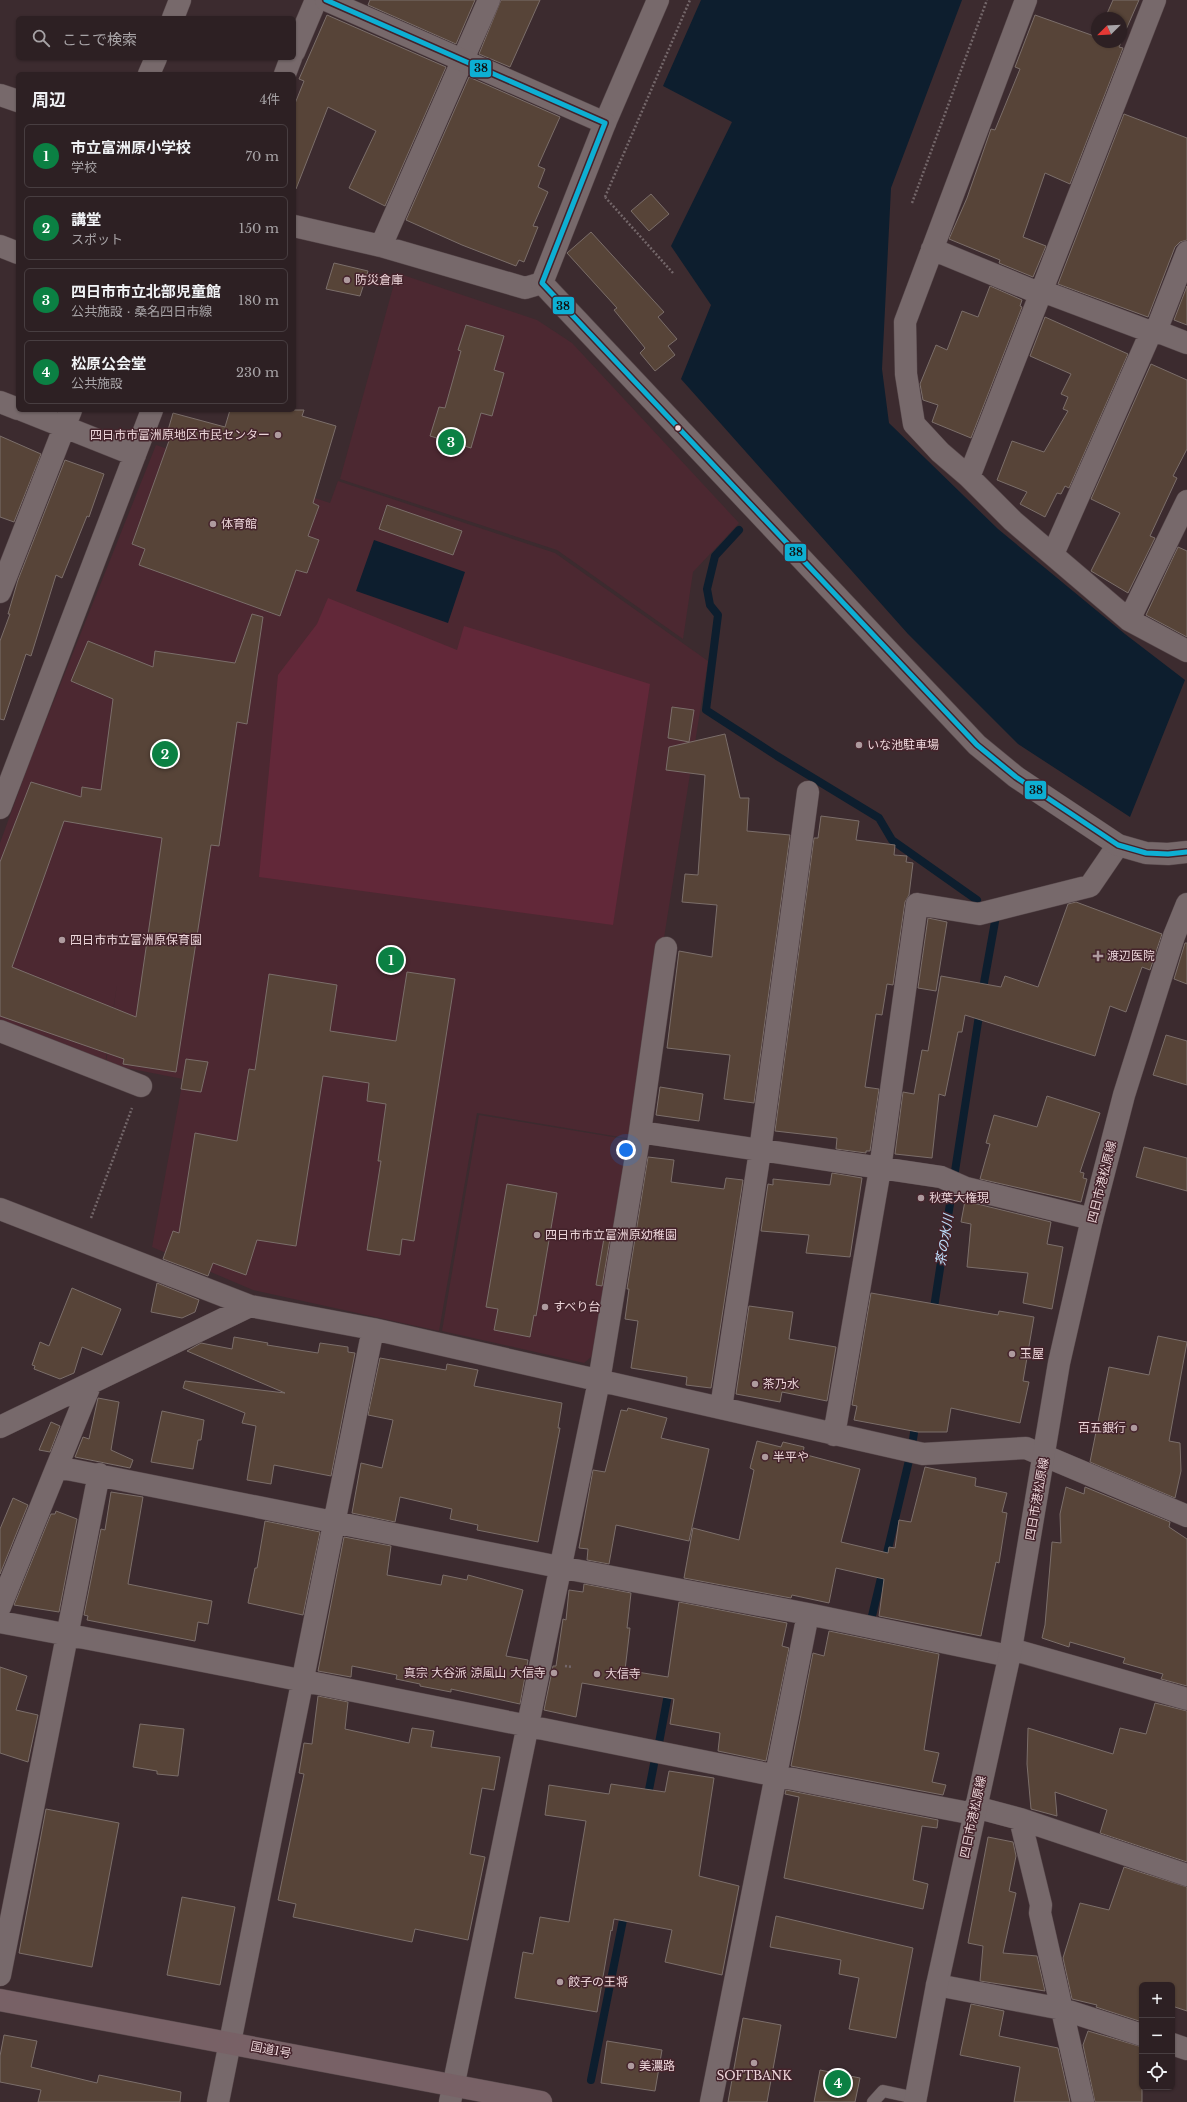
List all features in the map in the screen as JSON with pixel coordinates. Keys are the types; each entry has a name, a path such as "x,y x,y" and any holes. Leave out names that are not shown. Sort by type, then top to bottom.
{"highway":[{"name":"国道1号","path":"0,2000 230,2042 451,2093 541,2102"}],"street":[{"path":"173,16 180,0"},
{"path":"296,47 316,0"},
{"path":"326,0 605,123"},
{"path":"381,246 489,0"},
{"path":"542,284 605,123 658,0"},
{"path":"1026,0 905,322 906,374 914,424 940,452 1013,521 1129,620 1187,651"},
{"path":"968,477 1155,0"},
{"path":"150,72 155,60"},
{"path":"286,72 291,60"},
{"path":"0,94 16,100"},
{"path":"296,226 381,246 525,288 542,284"},
{"path":"0,246 16,252"},
{"path":"932,249 1041,292 1187,343"},
{"path":"1052,554 1154,331 1187,252"},
{"path":"542,284 977,745 1016,777 1118,845 1146,853 1168,854 1187,852"},
{"path":"0,402 16,407"},
{"path":"34,412 68,418 135,455"},
{"path":"0,808 151,412"},
{"path":"0,592 6,559 68,418"},
{"path":"1129,620 1187,501"},
{"path":"721,1408 760,1151 808,792"},
{"path":"834,1435 880,1169 917,904 979,914 1090,886 1118,845"},
{"name":"四日市港松原線","path":"915,2100 937,1985 1010,1652 1060,1363 1092,1219 1124,1095 1174,936 1187,904"},
{"path":"451,2093 559,1567 599,1381 640,1132 666,948"},
{"path":"0,1031 141,1086"},
{"path":"640,1132 941,1177 966,1188 1092,1219"},
{"path":"0,1209 250,1306 373,1329 899,1450 923,1454 1026,1448 1187,1516"},
{"path":"0,1427 250,1306"},
{"path":"218,2102 373,1329"},
{"path":"0,1607 91,1383"},
{"path":"57,1467 99,1474 559,1567 1010,1652 1187,1699"},
{"path":"0,1976 99,1474"},
{"path":"711,2102 808,1614"},
{"path":"0,1622 303,1680 526,1727 775,1776 1020,1819 1187,1875"},
{"path":"1020,1819 1041,1905 1040,1913 1084,2102"},
{"path":"937,1985 1062,2009 1139,2034"},
{"path":"1175,2045 1187,2049"}],"lane":[{"path":"873,2102 883,2091 915,2100"}],"path":[{"path":"605,197 690,0"},
{"path":"912,203 987,0"},
{"path":"582,181 598,190 605,197 673,273"},
{"path":"82,1240 141,1086"},
{"path":"568,1666 573,1667"}],"shaded area":[{"path":"397,273 537,320 572,343 739,523 693,572 683,639 557,550 340,479"},
{"path":"156,445 330,503 338,481 555,553 708,661 632,1139 477,1113 439,1331 253,1290 152,1247 183,1079 106,1064 117,984 105,1064 0,1025 0,843 31,758"},
{"path":"328,598 457,650 464,626 650,684 613,925 259,877 278,675 317,624"},
{"name":"四日市市立富洲原幼稚園","path":"479,1115 631,1140 598,1351 584,1363 442,1331"}],"water":[{"path":"701,0 962,0 891,188 882,369 889,423 998,529 1125,634 1185,680 1130,817 1018,744 908,634 681,379 711,305 671,246 732,122 663,86"},
{"path":"374,540 465,572 448,623 356,591"}],"building":[{"path":"370,0 475,0 456,44 368,5"},
{"path":"501,0 540,0 510,67 479,54"},
{"path":"1113,0 1139,0 1127,27 1127,12 1108,12"},
{"path":"327,15 446,67 385,206 349,188 376,131 328,107 296,189 296,101 304,81 299,79"},
{"path":"1035,15 1091,35 1091,48 1123,48 1070,184 1045,173 1023,237 1046,246 1033,277 999,263 1000,260 949,239 967,198 991,129 995,130 1020,69 1015,67"},
{"path":"469,77 560,117 538,166 545,169 538,187 548,192 533,226 538,227 524,262 519,260 516,266 462,245 406,220"},
{"path":"1124,114 1187,138 1187,240 1180,242 1175,247 1148,317 1058,284"},
{"path":"651,194 669,214 649,231 631,211"},
{"path":"591,232 664,312 658,317 677,339 668,346 675,355 655,371 640,353 645,348 614,310 617,308 567,253"},
{"name":"防災倉庫","path":"334,263 368,271 360,296 326,289"},
{"path":"990,286 1022,300 1020,306 1022,307 971,438 932,422 938,405 923,400 920,384 936,345 947,350 962,311 978,317"},
{"path":"1187,286 1187,325 1174,320"},
{"path":"1045,317 1128,354 1069,488 1065,486 1061,494 1057,493 1045,517 1020,504 1027,492 997,480 1012,441 1044,452 1068,411 1063,409 1068,397 1061,394 1071,374 1030,356"},
{"path":"466,325 504,336 494,370 504,373 492,416 481,413 471,448 430,436 439,407 445,408 461,351 458,350"},
{"path":"1151,364 1187,380 1187,449 1173,476 1177,478 1150,536 1155,538 1128,593 1091,571 1120,513 1091,499"},
{"path":"296,410 304,410 302,416 336,426 313,503 319,506 308,536 319,540 307,573 296,570 280,616 139,565 145,549 132,544 170,438 166,437 173,413 225,427 229,412 296,412"},
{"path":"0,436 41,454 14,522 0,517"},
{"path":"65,460 104,474 89,517 87,516 62,578 56,575 31,656 26,654 4,720 0,719 0,641 10,614 8,614 18,580"},
{"path":"387,505 462,531 453,555 379,529"},
{"path":"1178,547 1187,551 1187,637 1146,615"},
{"path":"252,614 263,617 247,724 237,722 219,846 211,845 176,1072 123,1064 124,1059 0,1016 0,862 31,782 81,797 82,787 101,790 113,699 71,681 88,641 153,667 155,651 235,663","holes":["64,821 162,838 136,1017 12,967"]},
{"path":"672,707 694,710 689,742 668,738"},
{"path":"725,734 740,798 749,798 747,831 790,835 754,1103 724,1099 730,1055 667,1048 679,951 712,957 717,905 682,902 685,874 698,875 705,775 666,770 669,747"},
{"path":"821,816 859,821 856,840 895,845 894,855 907,856 906,862 913,863 909,895 905,902 893,985 887,984 882,1015 876,1014 865,1087 879,1089 870,1151 866,1151 866,1153 836,1149 837,1138 775,1131 814,838 818,838"},
{"path":"1076,902 1162,934 1150,970 1142,967 1126,1012 1110,1006 1095,1056 965,1015 962,1032 958,1032 945,1096 939,1094 932,1158 895,1154 903,1092 914,1094 922,1050 928,1051 941,976 1001,987 1005,976 1038,987 1068,904"},
{"path":"928,918 947,922 936,991 918,988"},
{"path":"1185,943 1187,943 1187,984 1174,979"},
{"path":"407,972 455,979 414,1241 402,1239 400,1255 367,1250 381,1161 378,1161 386,1104 367,1101 369,1083 323,1076 296,1246 257,1240 246,1275 213,1263 208,1276 163,1259 173,1231 179,1233 195,1133 237,1141 249,1069 255,1070 269,974 337,985 330,1031 396,1041"},
{"path":"1166,1035 1187,1041 1187,1085 1153,1075"},
{"path":"186,1059 208,1062 201,1092 181,1089"},
{"path":"660,1087 703,1094 699,1121 656,1115"},
{"path":"1047,1096 1100,1113 1080,1172 1084,1173 1083,1178 1087,1179 1081,1202 980,1179 990,1144 986,1143 994,1115 1037,1127"},
{"path":"1144,1147 1187,1158 1187,1191 1136,1177"},
{"path":"648,1157 674,1160 671,1182 724,1189 726,1178 743,1180 711,1388 686,1385 687,1377 631,1368 638,1321 625,1319 629,1289 627,1289"},
{"path":"832,1173 862,1178 850,1257 806,1253 809,1235 761,1231 768,1184 773,1185 773,1179 830,1185"},
{"path":"507,1184 557,1193 536,1316 534,1315 530,1337 494,1330 498,1309 486,1307"},
{"path":"965,1201 1051,1222 1047,1244 1063,1247 1052,1309 1023,1303 1028,1273 967,1267 971,1224 961,1222"},
{"path":"604,1238 610,1239 602,1286 596,1285"},
{"path":"157,1283 199,1300 195,1312 182,1318 151,1312"},
{"path":"72,1288 121,1309 102,1355 82,1347 74,1373 60,1379 34,1369 35,1366 32,1365 40,1342 49,1346"},
{"path":"871,1293 998,1315 999,1311 1034,1317 1023,1381 1029,1382 1020,1423 951,1408 947,1432 918,1432 854,1420 857,1406 852,1405"},
{"path":"749,1306 793,1312 789,1339 836,1347 827,1401 782,1392 780,1402 736,1394"},
{"name":"百五銀行","path":"1158,1336 1187,1342 1169,1441 1180,1443 1181,1471 1175,1498 1090,1462 1109,1367 1149,1375"},
{"path":"234,1337 268,1343 267,1345 318,1353 320,1343 348,1347 348,1352 355,1353 331,1476 274,1465 271,1484 247,1480 256,1426 242,1423 245,1413 183,1388 185,1381 285,1393 187,1351 201,1343 232,1349"},
{"path":"380,1358 446,1370 447,1364 478,1370 474,1386 562,1403 558,1428 560,1428 538,1542 477,1530 478,1525 450,1519 452,1509 400,1497 395,1522 352,1513 361,1463 382,1468 393,1420 368,1415"},
{"path":"98,1398 119,1402 111,1450 133,1460 130,1468 75,1457 83,1437 89,1439"},
{"path":"628,1408 667,1418 661,1438 709,1449 689,1541 616,1525 609,1564 587,1560 588,1549 579,1548 593,1470 605,1472 621,1410 627,1411"},
{"path":"162,1411 204,1420 201,1440 198,1440 193,1469 151,1462"},
{"path":"51,1422 60,1426 50,1452 39,1450"},
{"path":"757,1441 781,1447 783,1442 804,1447 803,1454 860,1469 841,1542 888,1553 889,1547 895,1548 899,1520 911,1522 925,1467 976,1478 975,1486 1007,1493 1002,1512 1007,1513 999,1563 996,1562 981,1636 879,1616 884,1579 836,1568 829,1603 792,1595 791,1598 684,1578 693,1528 739,1540 754,1470 750,1468"},
{"path":"1066,1487 1084,1494 1085,1487 1170,1522 1169,1527 1187,1539 1187,1686 1161,1679 1163,1674 1123,1663 1125,1658 1070,1642 1069,1647 1042,1638 1045,1625 1052,1542 1061,1543 1060,1514"},
{"path":"111,1492 143,1497 128,1584 212,1601 208,1624 198,1622 195,1641 87,1620 88,1616 84,1615 101,1529 105,1530"},
{"path":"13,1498 28,1505 0,1574 0,1529"},
{"path":"56,1511 77,1519 59,1612 14,1605 51,1514 55,1514"},
{"path":"265,1521 320,1532 303,1615 248,1603 255,1568 257,1568"},
{"path":"344,1537 391,1546 387,1575 441,1585 443,1575 467,1580 468,1575 523,1590 506,1656 528,1660 520,1704 451,1689 451,1692 420,1686 420,1684 396,1679 397,1675 352,1666 351,1677 318,1671"},
{"path":"584,1584 631,1593 627,1628 630,1628 625,1670 668,1677 679,1602 787,1623 782,1646 789,1648 766,1761 718,1751 720,1733 670,1724 674,1699 582,1683 576,1717 544,1710 553,1666 556,1666 563,1619 566,1620 569,1590 583,1592"},
{"path":"829,1631 939,1654 924,1750 939,1753 932,1782 946,1785 943,1795 791,1766 813,1653 824,1656"},
{"path":"0,1667 27,1676 16,1710 38,1715 28,1762 0,1753"},
{"path":"318,1696 348,1702 345,1729 409,1743 412,1728 434,1731 431,1747 500,1757 494,1790 482,1788 470,1854 485,1857 468,1940 415,1929 412,1942 293,1917 296,1904 278,1900 304,1774 299,1773 304,1743 312,1744"},
{"path":"1155,1703 1187,1711 1187,1862 1100,1833 1107,1810 1055,1792 1057,1816 1031,1809 1027,1764 1028,1728 1113,1754 1120,1728 1146,1734"},
{"path":"140,1724 184,1729 178,1776 157,1774 157,1771 133,1767"},
{"path":"669,1771 714,1778 699,1876 739,1886 722,1975 665,1962 672,1930 614,1919 597,2012 515,1998 523,1952 533,1954 540,1917 569,1922 586,1821 545,1815 549,1785 609,1794 611,1784 665,1792"},
{"path":"786,1790 938,1820 937,1828 922,1826 913,1880 928,1884 923,1909 784,1878 799,1797 785,1794"},
{"path":"46,1809 119,1823 92,1967 19,1953"},
{"path":"988,1837 1013,1842 1016,1856 1009,1891 1016,1893 1003,1953 1037,1956 1045,1991 980,1981 983,1946 968,1943"},
{"path":"1124,1867 1187,1887 1187,2011 1175,2007 1175,1982 1139,1982 1139,2021 1096,2007 1097,2005 1072,1999 1063,1958 1080,1903 1109,1910"},
{"path":"182,1897 235,1907 220,1985 167,1975"},
{"path":"776,1916 913,1948 896,2038 849,2029 859,1978 839,1974 841,1960 770,1947"},
{"path":"971,2004 1004,2011 999,2036 1058,2048 1070,2102 1014,2102 1020,2067 960,2055"},
{"name":"SOFTBANK","path":"743,2018 781,2025 767,2102 728,2102"},
{"path":"1088,2031 1139,2046 1139,2090 1142,2090 1142,2102 1095,2102 1083,2045"},
{"path":"4,2035 37,2041 31,2067 97,2083 99,2075 181,2092 180,2102 38,2102 41,2090 0,2082 0,2056"},
{"name":"美濃路","path":"607,2041 662,2050 655,2091 601,2083"},
{"path":"820,2070 860,2078 855,2102 814,2102"}],"waterway":[{"path":"739,530 715,556 707,589 710,605 718,615 706,710 777,756 879,818 892,840 977,900"},
{"path":"982,994 996,916"},
{"name":"茶の水川","path":"933,1314 980,1009"},
{"path":"872,1616 911,1452 916,1420"},
{"path":"659,1743 669,1689"},
{"path":"647,1800 654,1764"},
{"path":"591,2080 625,1910"}],"transit line":[{"name":"38","path":"326,0 605,123 542,283 977,745 1016,777 1118,845 1146,853 1168,854 1187,852"}],"place":[{"name":"防災倉庫","path":"347,280"},
{"name":"四日市市富洲原地区市民センター","path":"278,435"},
{"name":"四日市市立北部児童館","path":"451,442"},
{"name":"体育館","path":"213,524"},
{"name":"いな池駐車場","path":"859,745"},
{"name":"講堂","path":"165,754"},
{"name":"四日市市立富洲原保育園","path":"62,940"},
{"name":"渡辺医院","path":"1098,956"},
{"name":"市立富洲原小学校","path":"391,960"},
{"name":"秋葉大権現","path":"921,1198"},
{"name":"四日市市立富洲原幼稚園","path":"537,1235"},
{"name":"すべり台","path":"545,1307"},
{"name":"玉屋","path":"1012,1354"},
{"name":"茶乃水","path":"755,1384"},
{"name":"百五銀行","path":"1134,1428"},
{"name":"半平や","path":"765,1457"},
{"name":"真宗 大谷派 涼風山 大信寺","path":"554,1673"},
{"name":"大信寺","path":"597,1674"},
{"name":"餃子の王将","path":"560,1982"},
{"name":"SOFTBANK","path":"754,2063"},
{"name":"美濃路","path":"631,2066"},
{"name":"松原公会堂","path":"838,2083"}]}
